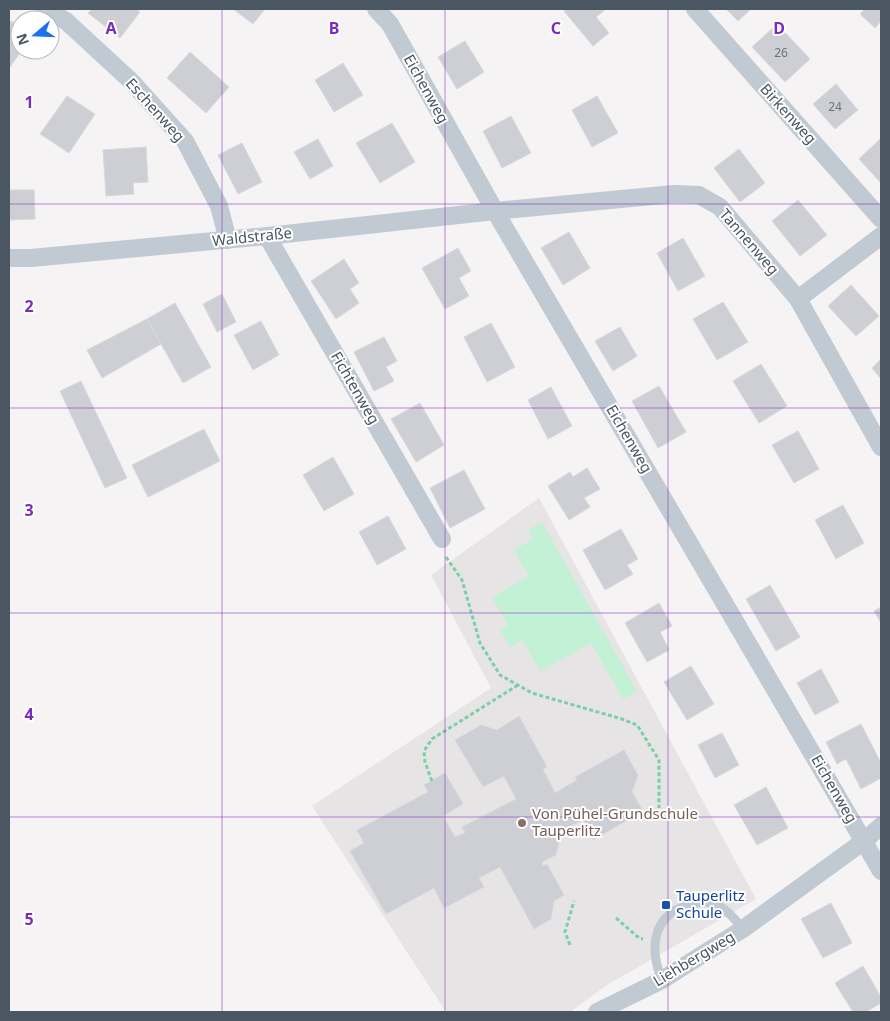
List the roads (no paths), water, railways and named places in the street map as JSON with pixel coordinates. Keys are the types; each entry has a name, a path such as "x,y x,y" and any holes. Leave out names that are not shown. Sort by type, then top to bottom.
{"street":[{"name":"Eschenweg","path":"44,9 66,21 131,81 185,141 219,206 228,240"},
{"name":"Eichenweg","path":"376,9 390,24 495,211 881,871"},
{"name":"Birkenweg","path":"694,9 881,219"},
{"name":"Tannenweg","path":"495,211 674,194 699,195 720,207 798,300 881,447"},
{"name":"Waldstraße","path":"9,258 31,258 228,240 495,211"},
{"name":"Fichtenweg","path":"267,236 442,539"},
{"path":"798,300 881,236"},
{"name":"Liehbergweg","path":"597,1012 662,980 744,929 864,841 881,826"}],"lane":[{"path":"662,980 654,954 656,936 663,920 680,908 697,902 713,903 736,919 744,929"}],"place":[{"name":"Von Pühel-Grundschule Tauperlitz","path":"522,823"},
{"name":"Tauperlitz Schule","path":"666,905"}]}
